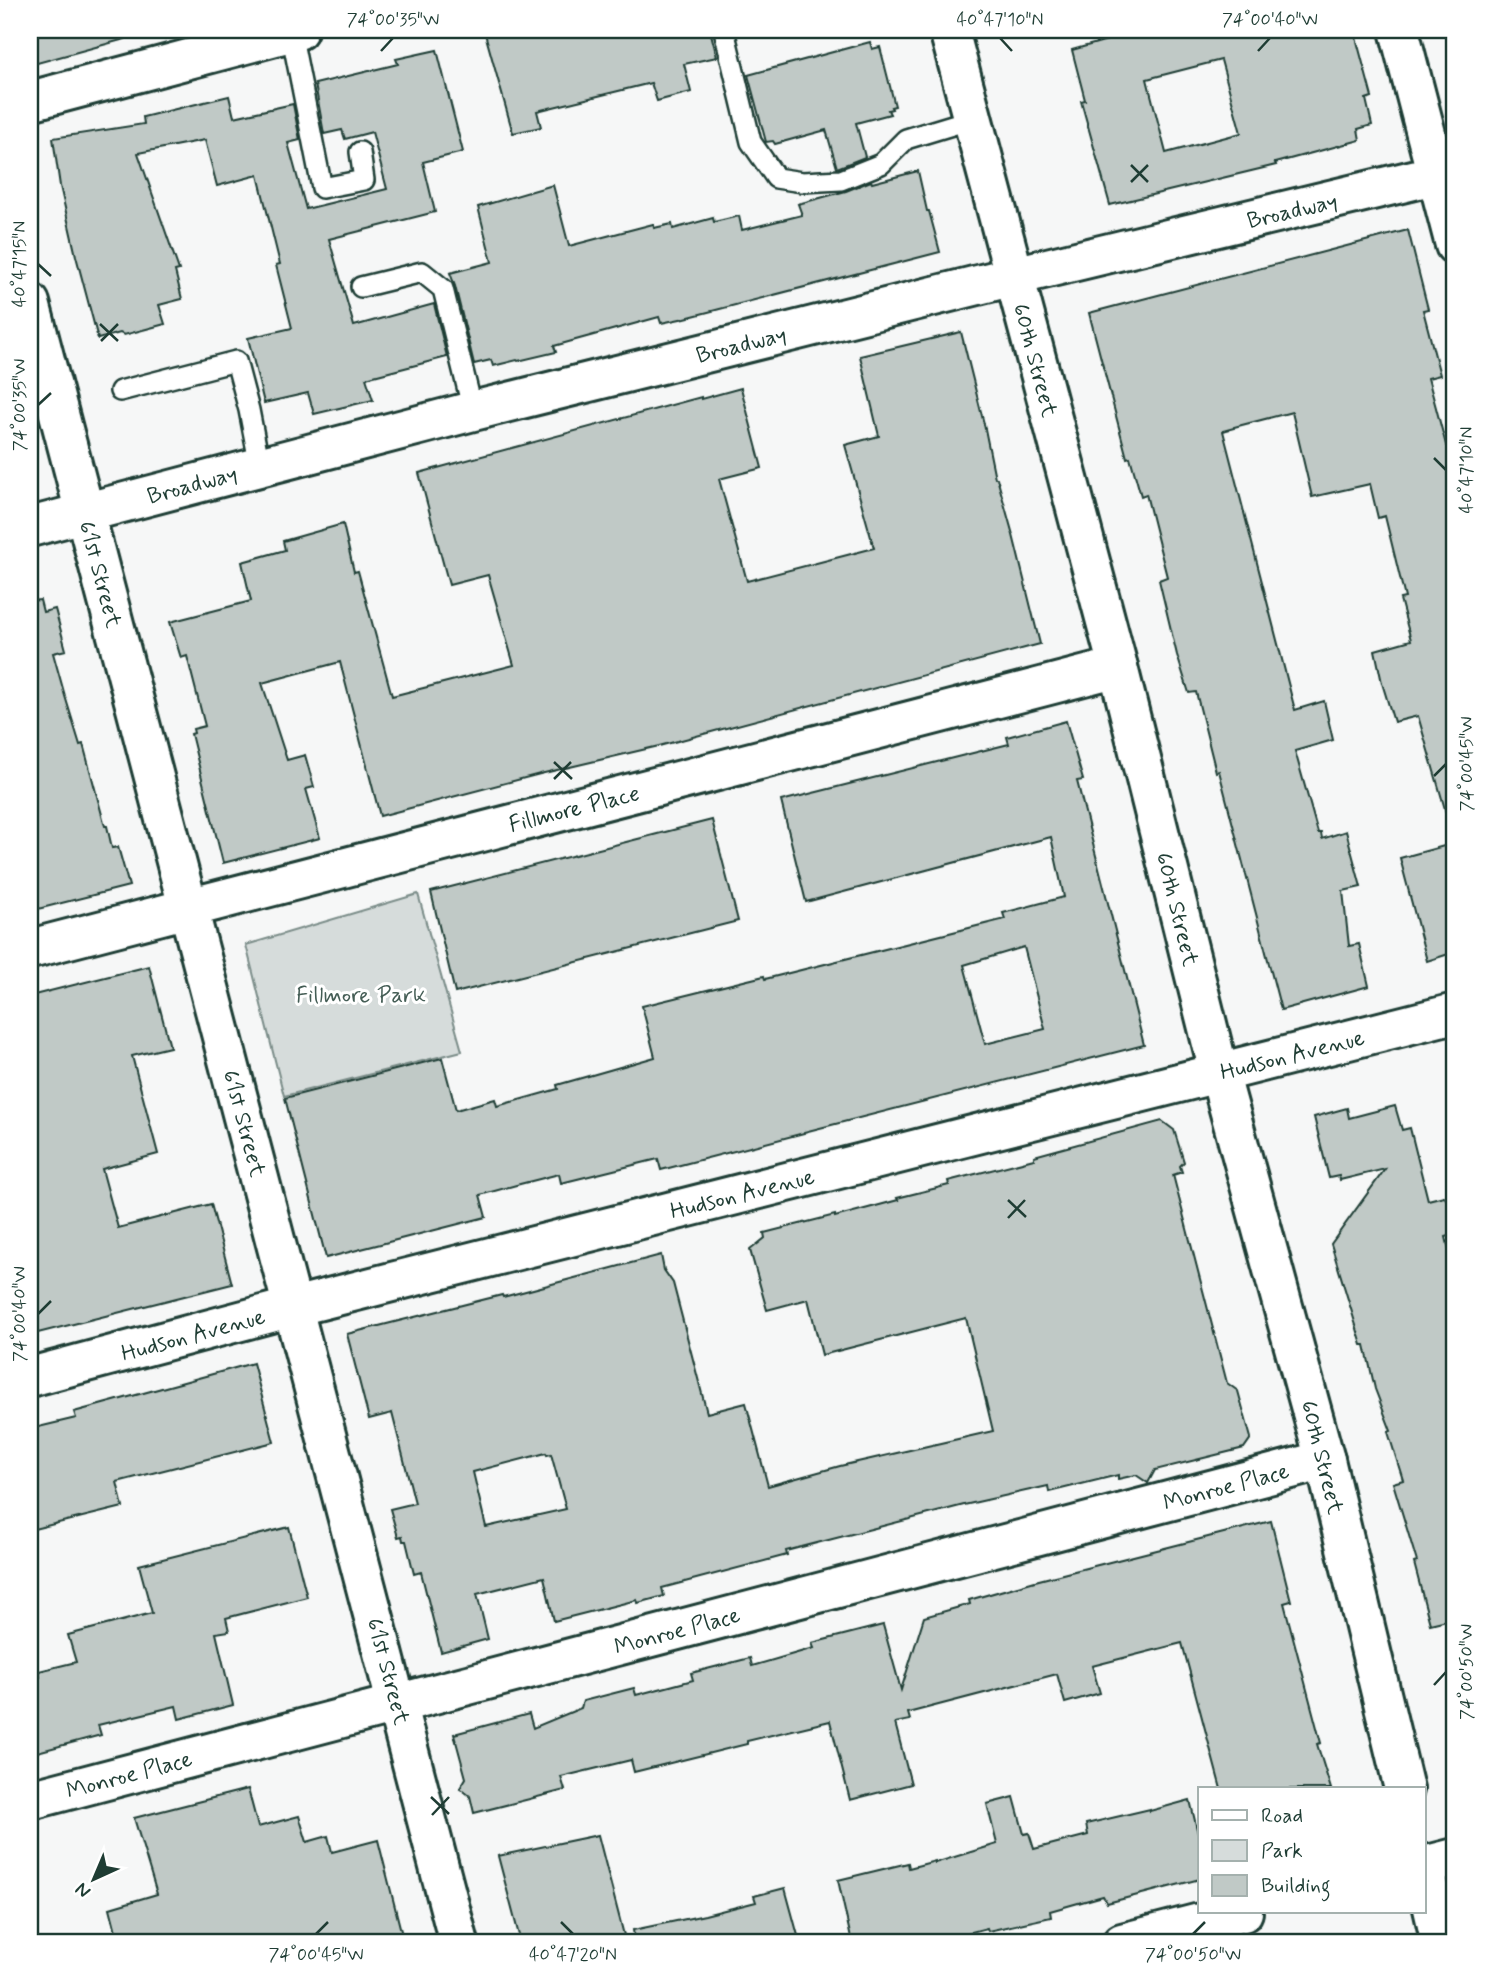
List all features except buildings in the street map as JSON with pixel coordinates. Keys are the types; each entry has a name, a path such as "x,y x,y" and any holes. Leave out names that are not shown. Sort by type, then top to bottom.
{"street":[{"name":"60th Street","path":"949,30 1118,667 1219,1072 1325,1460 1404,1787"},
{"path":"1399,30 1446,173 1455,245"},
{"path":"30,101 295,31"},
{"name":"Broadway","path":"30,527 473,411 1014,276 1446,173"},
{"name":"61st Street","path":"30,303 459,1943"},
{"name":"Fillmore Place","path":"30,949 1118,667"},
{"name":"Hudson Avenue","path":"30,1377 293,1307 1455,1013"},
{"name":"Monroe Place","path":"30,1801 1325,1460"},
{"path":"1426,1867 1455,1858"},
{"path":"1426,1877 1441,1943"},
{"path":"1122,1943 1239,1913"}],"lane":[{"path":"724,30 751,142 776,177 802,182 841,180 881,164 906,139 972,119"},
{"path":"295,31 322,188 364,180 360,152"},
{"path":"361,287 422,272 443,289 473,411"},
{"path":"120,391 236,360 260,467"}],"green space":[{"name":"Fillmore Park","path":"418,894 462,1051 284,1096 246,945"}]}
